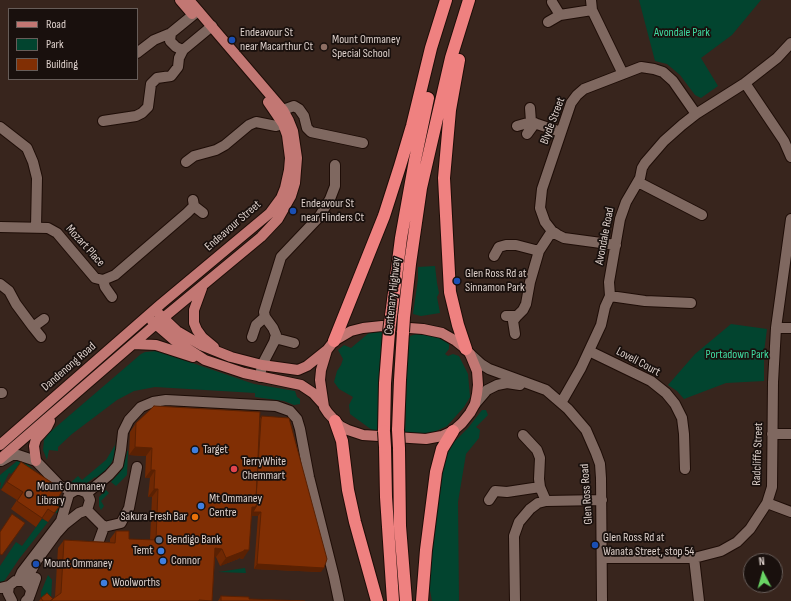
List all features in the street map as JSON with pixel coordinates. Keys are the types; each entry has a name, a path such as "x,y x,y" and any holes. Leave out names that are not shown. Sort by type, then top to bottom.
{"highway":[{"path":"330,345 384,216 412,126 431,48 446,0"},
{"name":"Centenary Highway","path":"393,601 386,497 384,431 385,383 389,332 401,238 415,160 452,0"},
{"name":"Centenary Highway","path":"406,601 400,526 398,430 404,317 421,188 438,110 469,0"},
{"path":"457,40 461,50 450,110 444,158 444,185 450,292 458,326 468,351"},
{"path":"335,422 342,441 348,490 355,522 377,601"},
{"path":"422,601 426,550 436,472 442,449 453,431"}],"main road":[{"name":"Endeavour Street","path":"162,320 260,237 278,219 289,201 295,183 297,158 293,131 283,110 196,13 180,0"},
{"name":"Endeavour Street","path":"189,0 196,13"},
{"name":"Endeavour Street","path":"150,313 270,213 280,198 287,179 290,158 287,135 283,124 275,110 209,28"},
{"path":"203,285 194,310 194,323 202,337 229,356"},
{"path":"133,344 156,345 232,370 301,385 313,393 335,422 348,430 363,435 431,439 442,436 453,431 466,418 474,404 478,377 474,362 468,351 449,337 433,331 389,327 369,327 357,329 345,334 330,345 307,366 298,370 262,365 229,356 188,338 150,313"},
{"name":"Dandenong Road","path":"0,445 150,313"},
{"path":"162,320 174,340 205,360"},
{"name":"Dandenong Road","path":"0,460 162,320"},
{"path":"324,407 321,393 320,375 330,345"},
{"path":"36,461 34,446 36,439 47,427 53,413"}],"street":[{"path":"552,2 563,18"},
{"path":"548,22 563,18 591,5 623,74"},
{"path":"138,52 154,40 171,33 196,13"},
{"path":"103,121 136,116 142,113 148,107 151,84 157,78 171,76 178,67 179,58 183,50 209,28"},
{"path":"171,33 170,40 176,47 183,50"},
{"name":"Avondale Road","path":"558,401 589,351 601,325 605,307 610,296 609,282 620,219 626,202 640,178 642,168 654,151 664,141 696,114 745,83 777,58 791,43"},
{"name":"Blyde Street","path":"552,231 542,216 540,199 571,103 577,95 584,90 641,67 654,69 663,72 673,81 696,114"},
{"path":"745,83 784,141 791,157"},
{"path":"283,110 294,106 299,108 304,116 307,128 311,132 363,143"},
{"path":"527,134 533,122 530,108"},
{"path":"186,162 194,156 216,150 225,145 248,125 256,122 276,126 283,124"},
{"path":"517,126 533,122 561,132"},
{"path":"0,127 27,148 33,162 37,178 36,227"},
{"path":"260,377 262,365 276,335 274,328 265,317 264,312 282,257 318,217 330,199 335,186 335,165"},
{"path":"638,182 702,215"},
{"name":"Mozart Place","path":"0,227 48,228 57,234 95,278 103,280 115,275 187,213 194,203 203,213"},
{"name":"Radcliffe Street","path":"602,558 694,558 721,551 737,542 750,529 767,503 772,487 773,382 776,328 791,222"},
{"path":"516,334 514,321 526,304 530,282 539,251 552,231 564,238 616,245"},
{"path":"494,256 498,245 516,245 539,251"},
{"name":"Mozart Place","path":"103,280 105,288 112,297"},
{"path":"0,284 9,291 16,304 41,337"},
{"path":"610,296 644,301 691,303"},
{"path":"506,316 517,316"},
{"path":"252,337 256,325 265,317"},
{"path":"33,327 44,319"},
{"path":"776,328 791,328"},
{"path":"275,338 294,343"},
{"name":"Glen Ross Road","path":"468,351 485,367 540,386 568,409 583,427 600,464 602,500 602,601"},
{"name":"Lovell Court","path":"589,351 651,382 666,393 675,404 682,418 685,469"},
{"name":"Glen Ross Road","path":"474,404 481,395 492,387 507,383 519,385 558,401"},
{"path":"87,493 109,475 118,465 123,432 129,420 141,408 153,402 166,400 276,406 290,411 297,419 300,430 327,568 338,601"},
{"path":"772,434 791,434"},
{"path":"523,435 537,450 540,458 538,479 546,501"},
{"path":"0,460 12,455 18,455 36,461 69,497 72,511 83,511 104,527"},
{"path":"104,527 121,523 129,508 137,467"},
{"path":"489,500 494,487 507,492 540,487"},
{"path":"12,601 8,596 8,593 19,589 44,560 54,542 56,534 65,524 83,511 90,500 87,493 80,490 69,497 60,521 22,572 19,589"},
{"path":"515,601 514,536 519,522 530,509 538,503 546,501 602,500"},
{"path":"767,503 791,512"},
{"path":"104,527 96,549 106,549"},
{"path":"694,558 699,601"}],"green space":[{"name":"Avondale Park","path":"639,0 761,0 732,35 701,58 718,86 701,98 695,95 680,75 667,64 655,61"},
{"path":"435,266 439,293 437,297 440,313 421,316 413,314 418,279 418,267"},
{"name":"Portadown Park","path":"731,324 767,329 764,352 764,381 726,383 684,399 677,391 668,385 695,354"},
{"path":"384,329 380,432 372,430 350,414 349,405 353,397 339,389 334,382 337,371 343,359 338,350 344,345 351,348 370,332"},
{"path":"418,333 444,340 449,344 449,349 445,354 448,356 453,354 459,356 468,374 470,397 464,407 447,426 432,433 405,434 408,337"},
{"path":"157,351 254,384 295,391 297,397 300,399 300,404 294,405 284,401 255,397 255,393 155,387 134,391 117,400 72,434 58,447 58,451 49,450 47,460 43,450 44,440 49,433 141,354 145,352"},
{"path":"482,410 486,410 488,415 476,427 480,430 479,438 466,454 458,502 459,601 432,601 429,585 429,569 443,457"},
{"path":"116,439 114,458 107,471 97,479 95,477 87,483 68,485 78,476 82,480 106,460 115,445"},
{"path":"127,451 127,475 116,486 111,482 120,472"},
{"path":"17,461 27,463 57,495 60,502 58,514 51,509 58,498 15,470 11,474 9,473 1,489 0,488 0,475"},
{"path":"106,490 109,493 101,501 104,506 101,510 99,506 99,497"},
{"path":"42,519 48,522 19,559 5,580 0,584 0,566 16,542 22,546"},
{"path":"245,568 246,573 218,572"},
{"path":"48,575 52,580 51,601 41,597 41,592"}],"building":[{"name":"Mt Ommaney Centre","path":"154,406 260,412 257,502 256,507 252,507 249,550 244,550 226,558 222,549 215,548 212,601 50,601 61,593 64,540 115,543 116,531 129,531 129,539 156,540 158,489 154,489 155,470 151,470 152,448 135,447 136,423"},
{"path":"262,416 289,418 327,559 324,568 257,564 261,512 253,512 257,502 256,497"},
{"name":"Mount Ommaney Library","path":"21,462 63,490 54,504 59,507 54,513 48,509 42,518 17,501 23,492 7,482"},
{"path":"12,514 25,523 2,555 0,554 0,532"},
{"path":"47,593 53,599 50,601 43,601 41,598"},
{"path":"221,596 249,597 249,599 305,601 221,601"}],"place":[{"name":"Endeavour St near Macarthur Ct","path":"232,40"},
{"name":"Mount Ommaney Special School","path":"324,47"},
{"name":"Endeavour St near Flinders Ct","path":"293,211"},
{"name":"Glen Ross Rd at Sinnamon Park","path":"457,281"},
{"name":"Target","path":"195,450"},
{"name":"TerryWhite Chemmart","path":"234,469"},
{"name":"Mount Ommaney Library","path":"29,494"},
{"name":"Mt Ommaney Centre","path":"201,506"},
{"name":"Sakura Fresh Bar","path":"195,517"},
{"name":"Bendigo Bank","path":"159,540"},
{"name":"Glen Ross Rd at Wanata Street, stop 54","path":"595,545"},
{"name":"Temt","path":"161,551"},
{"name":"Connor","path":"163,561"},
{"name":"Mount Ommaney","path":"36,564"},
{"name":"Woolworths","path":"104,583"}]}
